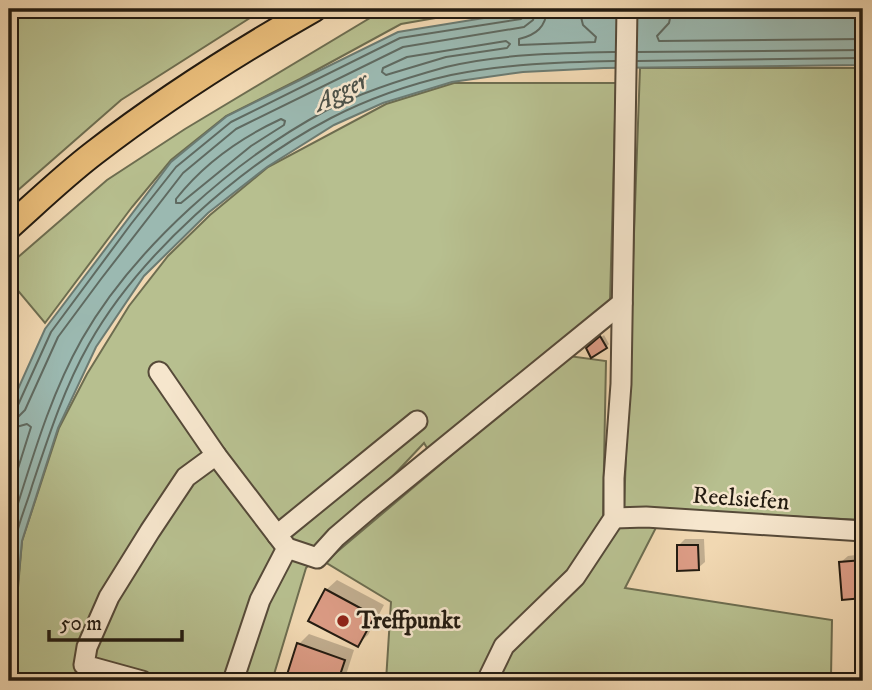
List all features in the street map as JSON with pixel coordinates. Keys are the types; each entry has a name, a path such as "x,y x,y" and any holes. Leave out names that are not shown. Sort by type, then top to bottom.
{"main road":[{"path":"9,227 92,154 167,100 245,48 314,9"}],"street":[{"path":"487,681 504,646 575,577 614,518 621,384 627,9"},
{"path":"159,372 216,455 282,542 317,558 336,537 370,508 622,303"},
{"path":"233,681 282,542 416,421"},
{"path":"142,681 84,665 87,647 109,597 186,477 216,455"},
{"name":"Reelsiefen","path":"614,518 646,517 863,531"}],"green space":[{"path":"9,9 264,9 121,100 9,198"},
{"path":"385,9 487,9 401,24 226,116 171,160 132,207 45,323 9,280 9,265 107,180 185,129"},
{"path":"640,68 863,68 863,520 665,510 625,588 832,620 831,677 848,681 386,681 391,602 325,562 569,356 606,361 603,516 624,509"},
{"path":"454,83 616,83 610,301 430,453 424,443 306,568 272,681 10,681 22,541 59,428 87,374 129,306 168,256 210,215 268,167 386,104"}],"water":[{"name":"Agger","path":"594,11 629,15 650,11 863,12 863,65 604,68 523,72 452,82 383,103 334,125 267,167 208,213 144,276 96,347 58,428 22,541 9,677 9,409 45,329 171,162 227,116 398,32 521,12"}],"building":[{"path":"600,336 607,348 591,358 586,348"},
{"path":"677,545 698,545 699,570 677,571"},
{"path":"863,560 863,598 842,600 839,562"},
{"path":"325,589 375,616 358,647 308,621"},
{"path":"297,643 345,660 338,681 285,681"}],"place":[{"name":"Treffpunkt","path":"343,621"}]}
